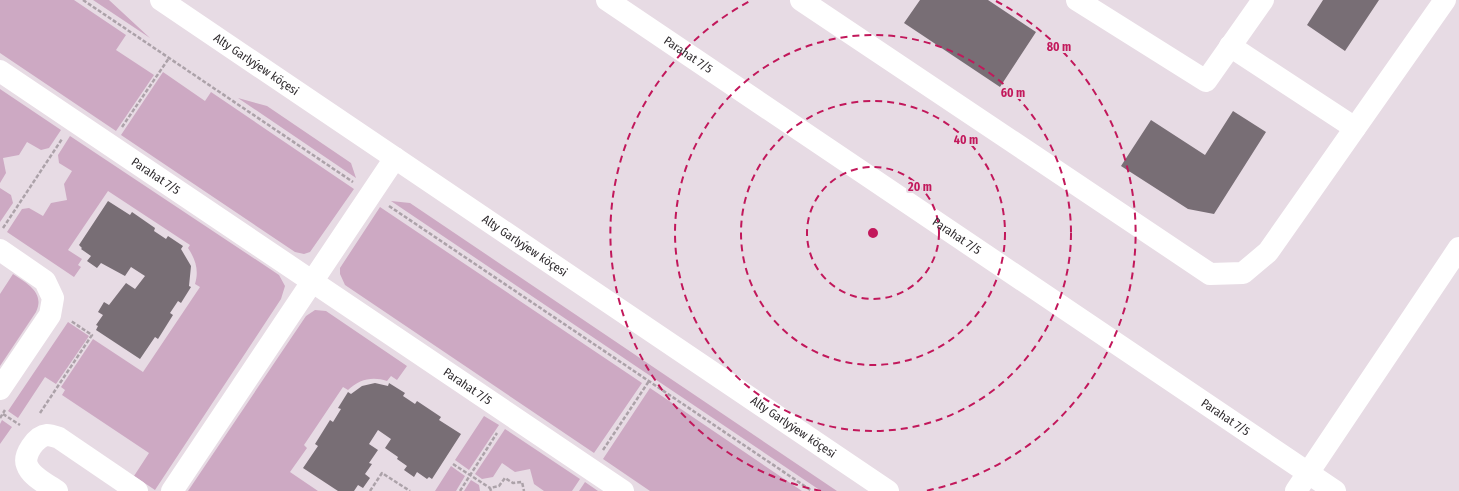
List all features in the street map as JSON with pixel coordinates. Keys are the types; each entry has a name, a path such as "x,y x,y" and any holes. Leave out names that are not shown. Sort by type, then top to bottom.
{"street":[{"name":"Alty Garlyýew köçesi","path":"161,0 888,491"},
{"name":"Parahat 7/5","path":"607,0 1334,491"},
{"path":"801,0 1210,274 1244,273 1268,252 1445,0"},
{"path":"1078,0 1206,81 1263,0"},
{"path":"1230,46 1355,128"},
{"name":"Parahat 7/5","path":"0,70 623,491"},
{"path":"172,491 395,158"},
{"path":"1296,491 1459,248"},
{"path":"0,250 45,281 53,298 50,315 0,389"},
{"path":"57,491 34,476 27,466 26,456 38,438 48,435 59,438 137,491"}],"path":[{"path":"83,0 355,183"},
{"path":"119,133 169,58"},
{"path":"0,232 66,133"},
{"path":"386,204 812,491"},
{"path":"59,386 92,335 66,319"},
{"path":"599,456 649,381"},
{"path":"3,414 15,422"},
{"path":"460,491 502,427"},
{"path":"453,464 491,490 499,486 505,478 513,483 522,482 524,491"},
{"path":"370,491 382,473 410,491"}],"shaded area":[{"path":"0,0 74,0 126,35 116,50 154,75 116,131 0,53"},
{"path":"93,0 109,0 150,38"},
{"path":"163,72 205,101 211,92 354,189 310,252 304,254 295,252 121,135"},
{"path":"0,89 61,130 49,148 41,150 27,142 19,155 3,158 6,173 0,183"},
{"path":"238,98 267,106 351,163 356,178"},
{"path":"70,136 279,275 285,286 281,299 155,490 134,476 149,453 62,395 65,390 61,387 93,339 143,372 200,287 195,284 197,275 196,266 188,248 190,245 108,191 68,250 82,259 78,265 81,267 74,277 7,232 22,209 29,208 43,216 51,203 67,200 64,184 72,171 59,163 58,155"},
{"path":"0,188 11,195 13,203 0,222"},
{"path":"391,201 410,203 837,491 821,491"},
{"path":"380,207 642,383 594,453 345,285 340,274 340,268"},
{"path":"13,274 34,290 37,294 38,305 36,312 0,366 0,294"},
{"path":"315,310 326,311 407,366 397,380 391,376 387,381 371,379 361,381 348,390 343,387 304,445 307,448 290,472 318,491 188,491 306,316"},
{"path":"68,322 89,336 56,384 45,377 18,418 8,411"},
{"path":"650,388 802,491 650,491 603,459"},
{"path":"484,416 499,425 469,470 455,460"},
{"path":"2,420 12,427 0,444 0,424"},
{"path":"505,429 580,479 572,491 544,491 534,484 530,469 515,472 502,463 493,477 482,479 475,474"},
{"path":"451,466 465,476 456,491 435,491"},
{"path":"471,480 479,485 480,491 464,491"},
{"path":"585,482 598,491 579,491"}],"building":[{"path":"920,0 988,0 1036,32 1000,87 904,23"},
{"path":"1323,0 1379,0 1345,51 1307,25"},
{"path":"1233,111 1266,132 1214,214 1188,209 1121,166 1151,120 1205,155"},
{"path":"108,201 130,215 132,212 155,228 154,231 166,239 168,236 183,246 181,249 191,266 189,286 191,287 181,303 178,301 170,313 173,315 158,339 155,337 140,359 96,330 98,326 96,325 103,315 98,312 104,302 109,305 126,283 135,289 145,276 131,267 125,276 101,263 97,268 87,261 91,256 81,249 82,248 79,245"},
{"path":"375,383 388,386 389,383 405,393 403,396 415,404 417,401 441,417 439,420 461,434 432,479 429,477 427,479 417,472 414,477 404,470 407,466 397,459 398,457 385,448 391,439 378,430 369,444 378,450 369,463 372,464 365,474 370,478 363,488 358,485 354,491 338,491 303,468 318,446 315,444 330,420 333,422 341,409 338,408 348,392 351,394 362,386"}]}
